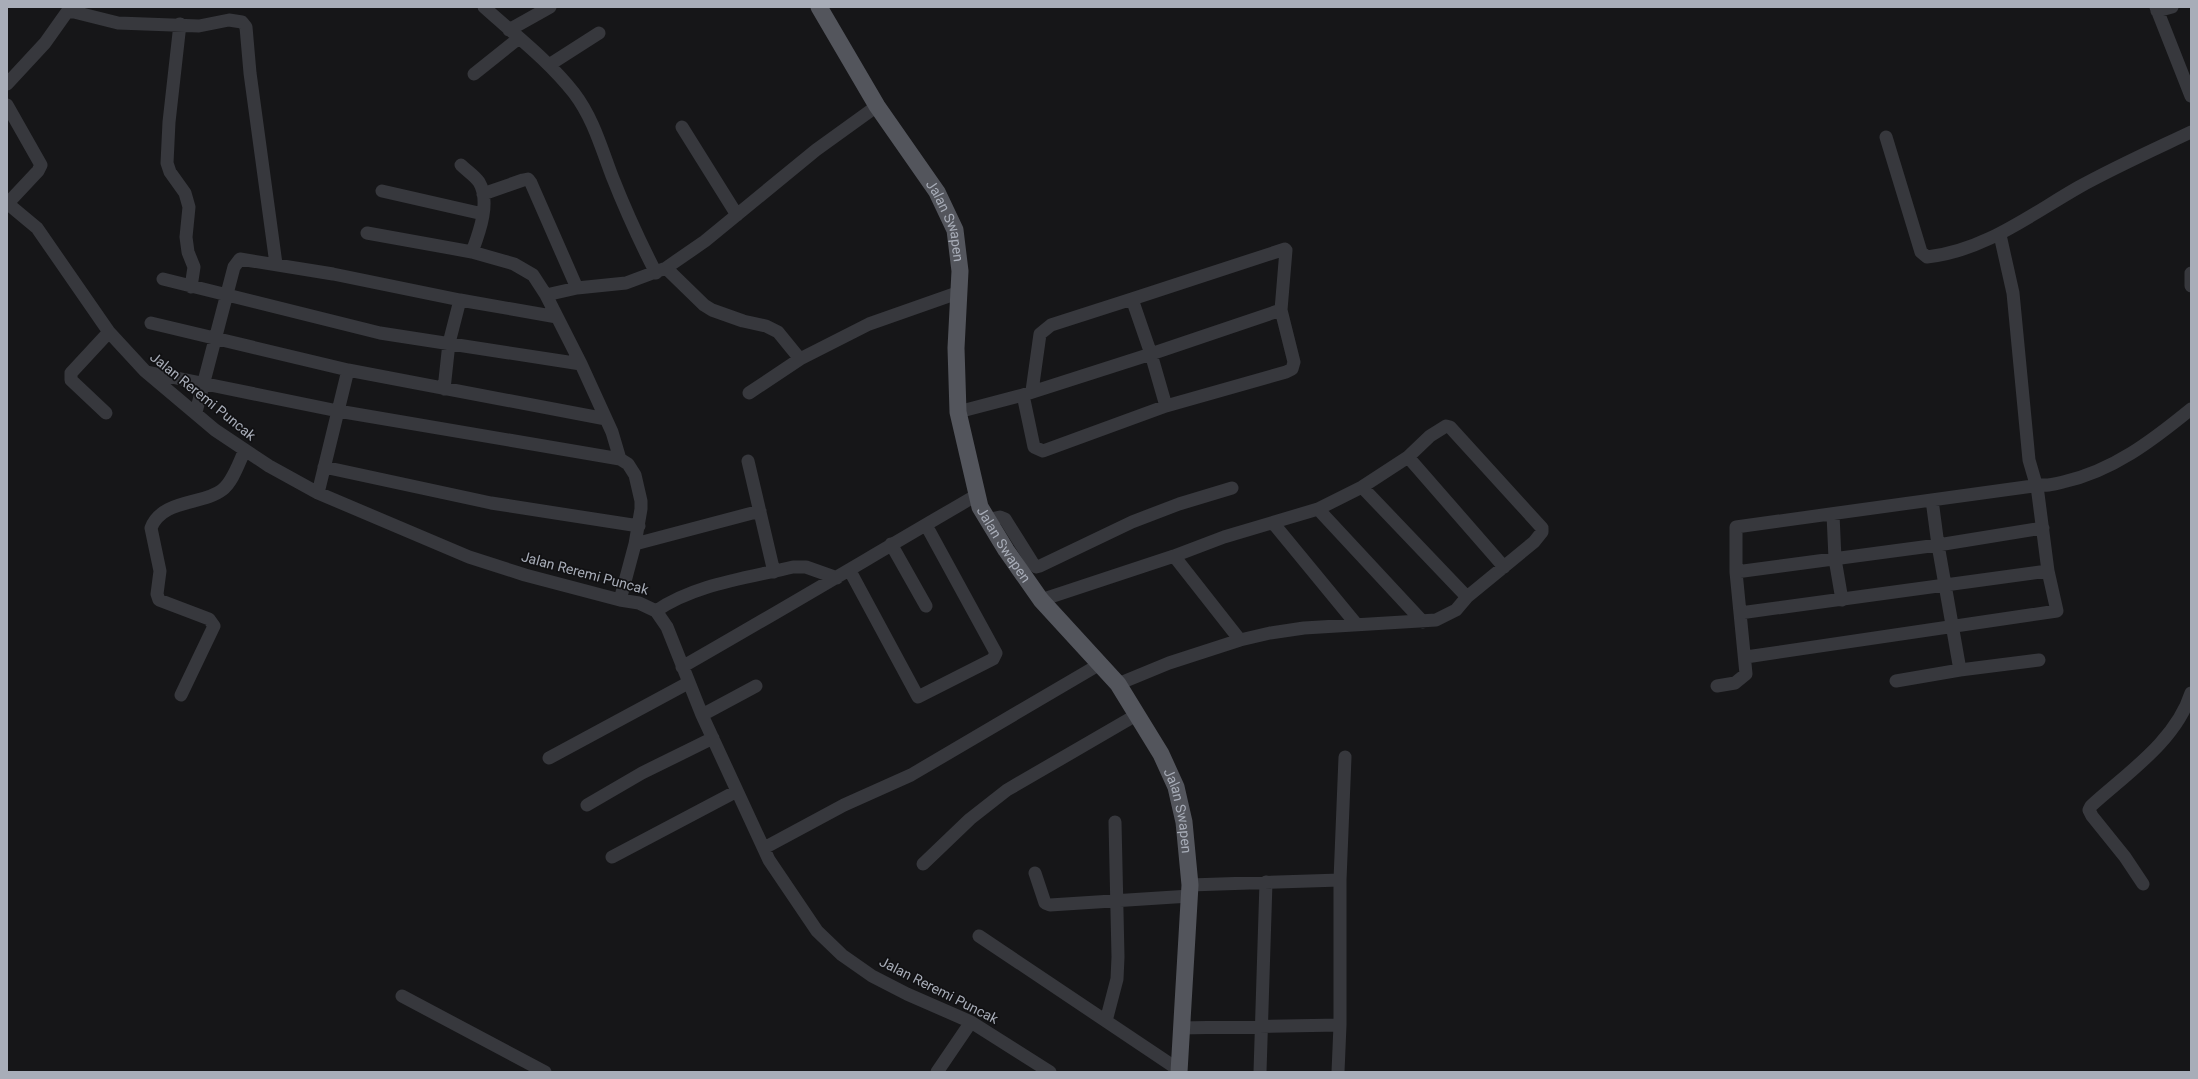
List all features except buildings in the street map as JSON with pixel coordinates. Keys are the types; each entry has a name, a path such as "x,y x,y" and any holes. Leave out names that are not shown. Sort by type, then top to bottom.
{"main road":[{"name":"Jalan Swapen","path":"819,7 877,106 937,192 948,212 955,230 959,252 960,292 956,348 958,412 975,496 986,520 1041,600 1118,684 1138,714 1164,759 1176,787 1184,822 1190,891 1179,1071"}],"street":[{"path":"484,7 549,65 575,94 593,123 612,177 641,243 661,271 712,310 743,321 766,326 778,332 800,359"},
{"path":"509,30 550,7"},
{"path":"2172,7 2157,9 2191,96"},
{"path":"7,84 45,43 67,12 74,12 118,23 180,24 199,26 229,20 239,20 246,26 250,73 276,264"},
{"path":"180,24 169,122 167,163 172,175 185,193 189,207 186,237 188,252 194,267 191,287"},
{"path":"549,65 600,33"},
{"path":"474,74 519,38"},
{"path":"7,105 41,165 38,171 8,203"},
{"path":"546,295 577,288 626,282 661,271 737,215 816,150 877,106"},
{"path":"682,127 737,215"},
{"path":"1886,136 1898,183 1923,255 1933,256 2000,235 2111,170 2191,132"},
{"path":"460,165 476,178 480,184 483,194 482,214 478,234 472,252"},
{"path":"483,194 523,180 528,180 531,183 577,288"},
{"path":"382,191 482,214"},
{"name":"Jalan Reremi Puncak","path":"8,203 37,228 51,246 82,296 109,332 145,372 196,412 216,430 245,450 318,493 469,557 525,575 620,600 639,603 656,611 667,627 702,715 770,860 804,915 817,931 842,955 872,976 971,1022 1050,1072"},
{"path":"367,233 472,252 523,268 533,275 546,295 581,364 606,419 620,459"},
{"path":"1746,657 2057,611 2048,571 2038,486 2034,481 2029,460 2013,293 2000,235"},
{"path":"1283,248 1286,250 1281,310 1293,355 1292,369 1166,406 1039,451 1034,447 1027,393 1039,338 1043,330 1051,325 1132,299 1283,248"},
{"path":"196,412 234,267 240,258 557,317"},
{"path":"2191,272 2191,286"},
{"path":"163,279 380,333 581,364"},
{"path":"749,393 800,359 869,324 960,292"},
{"path":"1132,299 1151,354 1166,406"},
{"path":"444,389 450,343 460,300"},
{"path":"958,412 1027,393 1151,354 1281,310"},
{"path":"151,323 348,370 606,419"},
{"path":"106,413 71,380 70,377 71,373 109,332"},
{"path":"318,493 348,370"},
{"path":"145,372 204,382 338,411 620,459 628,464 635,475 641,501 639,526 620,600"},
{"path":"1717,686 1735,683 1746,674 1746,657 1736,572 1736,527 2073,480 2108,465 2156,438 2191,409"},
{"path":"1041,600 1174,556 1224,537 1318,509 1362,487 1408,457 1430,436 1441,428 1450,427 1540,524 1542,530 1540,536 1467,597 1447,616 1423,622 1304,628 1270,633 1240,640 1169,663 1118,684"},
{"path":"182,695 214,626 209,619 159,600 158,594 160,571 151,528 153,522 158,518 183,503 212,495 224,489 245,450"},
{"path":"1408,457 1504,567"},
{"path":"748,461 774,572"},
{"path":"324,467 491,504 639,526"},
{"path":"1362,487 1467,597"},
{"path":"986,520 998,517 1005,519 1036,567 1132,522 1179,504 1232,488"},
{"path":"682,667 850,571 891,544 975,496"},
{"path":"1932,500 1938,545 1960,670"},
{"path":"1318,509 1423,622"},
{"path":"635,544 760,511"},
{"path":"1833,514 1835,559 1842,600"},
{"path":"1273,523 1357,625"},
{"path":"850,571 918,697 993,659 996,653 926,525"},
{"path":"1736,572 1938,545 2043,528"},
{"path":"891,544 926,606"},
{"path":"1174,556 1240,640"},
{"path":"656,611 670,601 688,594 799,566 837,578"},
{"path":"1740,613 2048,571"},
{"path":"1896,680 2039,660"},
{"path":"764,848 844,805 911,775 1100,664"},
{"path":"549,758 688,683"},
{"path":"702,715 756,686"},
{"path":"2143,884 2125,857 2092,816 2089,810 2090,806 2163,739 2178,720 2191,693"},
{"path":"923,864 970,819 1007,790 1138,714"},
{"path":"587,805 642,774 713,738"},
{"path":"1338,1072 1340,1025 1340,880 1345,757"},
{"path":"612,857 737,791"},
{"path":"1106,1020 1117,979 1115,822"},
{"path":"1035,873 1044,900 1047,904 1117,900 1266,882 1340,880"},
{"path":"1260,1072 1266,882"},
{"path":"979,936 1106,1020 1179,1071"},
{"path":"402,996 545,1072"},
{"path":"937,1072 971,1022"},
{"path":"1181,1028 1340,1025"}]}
